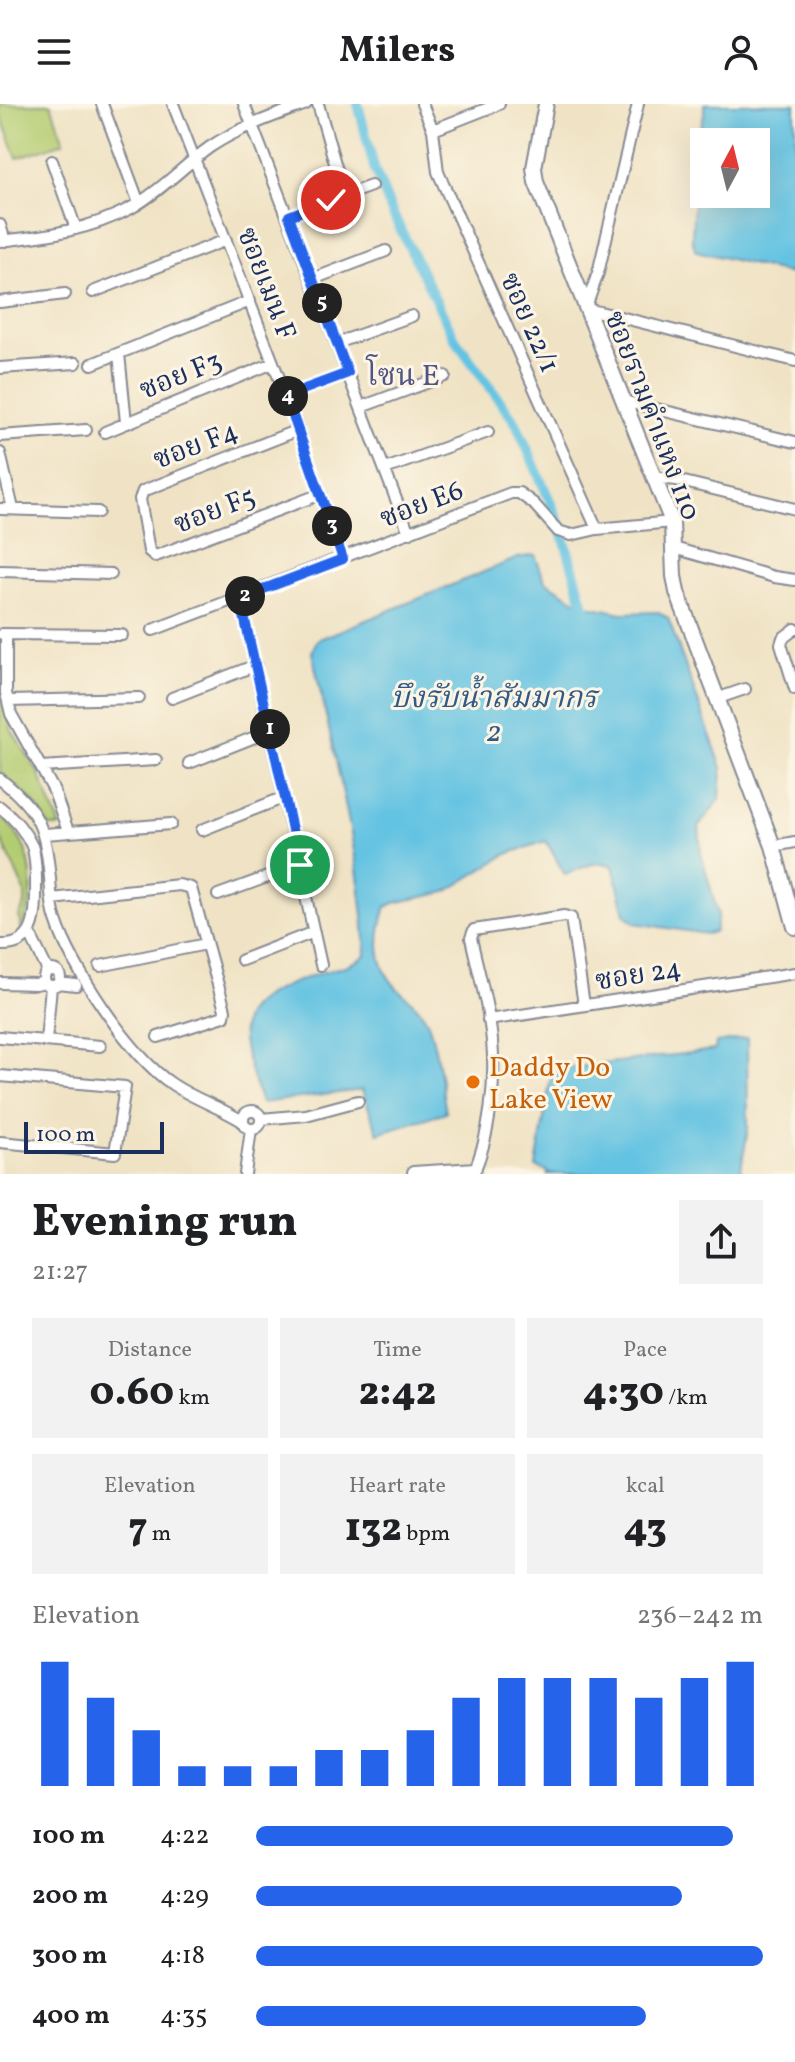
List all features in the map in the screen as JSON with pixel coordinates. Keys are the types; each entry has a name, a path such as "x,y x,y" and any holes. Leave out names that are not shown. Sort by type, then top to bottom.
{"street":[{"path":"102,104 139,203"},
{"name":"ซอยเมน F","path":"173,104 286,396 343,559"},
{"path":"244,104 409,533"},
{"path":"0,225 2,241 49,236 108,218 139,203 210,147 253,125 306,104"},
{"path":"318,104 344,195"},
{"name":"ซอย 22/1","path":"422,104 433,130 438,172 597,529"},
{"path":"433,130 499,104"},
{"name":"ซอยรามคำแหง 110","path":"546,104 534,168 536,182 672,522 677,592 773,846 795,927"},
{"path":"638,104 598,273 586,310 795,361"},
{"path":"52,161 76,229"},
{"path":"289,216 371,186"},
{"path":"93,292 226,240"},
{"path":"313,279 386,251"},
{"path":"0,302 65,294"},
{"path":"92,364 250,301"},
{"path":"337,343 412,316"},
{"path":"119,354 126,422"},
{"path":"0,368 76,363"},
{"name":"ซอย F3","path":"105,432 273,363"},
{"path":"286,396 348,373"},
{"path":"361,407 445,376"},
{"path":"623,401 795,442"},
{"path":"0,436 86,430"},
{"name":"ซอย F4","path":"144,525 140,499 143,491 298,430"},
{"path":"385,469 488,432"},
{"path":"0,453 13,509"},
{"path":"654,477 795,509"},
{"name":"ซอย E6","path":"153,630 511,493 519,493 534,504 558,531 570,535 597,529"},
{"name":"ซอย F5","path":"144,525 149,551 155,556 321,494"},
{"path":"0,509 98,512"},
{"path":"597,529 672,522"},
{"path":"674,548 774,577 795,580"},
{"path":"0,571 111,574"},
{"path":"240,598 321,965"},
{"path":"795,629 783,638 781,644 795,689"},
{"path":"68,831 53,789 18,732 8,701 3,634 122,635"},
{"path":"172,698 256,665"},
{"path":"716,699 745,689"},
{"path":"8,701 139,698"},
{"path":"189,763 270,731"},
{"path":"41,767 156,760"},
{"path":"0,779 33,811 45,834 56,921 77,965 138,1052 170,1083 246,1125 258,1127 261,1119 258,1113 244,1114 246,1125 245,1174"},
{"path":"202,830 285,797"},
{"path":"0,807 18,824 33,848 36,870 36,917 29,932 19,941 0,945"},
{"path":"45,834 171,824"},
{"path":"773,846 795,842"},
{"path":"218,895 300,865"},
{"path":"52,899 186,885 193,892 225,1010 224,1016 158,1037"},
{"path":"413,1172 475,1171 483,1149 493,1066 492,1040 471,934 474,930 564,916 571,918 584,1005"},
{"path":"29,932 50,980 46,1041"},
{"path":"242,960 314,932"},
{"path":"100,966 206,944"},
{"name":"ซอย 24","path":"488,1020 795,973"},
{"path":"0,983 36,984 50,980 76,985"},
{"path":"0,1037 100,1046"},
{"path":"0,1076 125,1087 115,1153 0,1142"},
{"path":"261,1119 306,1115 358,1101"}],"green space":[{"path":"0,104 51,104 64,142 17,158 0,113"},
{"path":"0,638 2,638 0,683"},
{"path":"0,683 11,729 38,772 61,827 49,827 36,805 0,772"},
{"path":"0,814 21,841 30,870 30,901 21,928 19,916 25,904 25,892 0,836"}],"water":[{"path":"704,104 795,104 795,275 696,251 692,239 694,208 770,208 770,128 700,128"},
{"name":"บึงรับน้ำสัมมากร 2","path":"535,555 545,581 584,605 622,613 658,612 668,618 722,768 720,799 699,826 701,853 718,914 715,932 706,934 635,923 625,914 613,866 595,864 565,875 546,841 507,854 446,892 386,907 382,919 379,942 382,964 393,984 427,1021 446,1112 378,1133 362,1090 261,1103 242,1032 245,1017 253,1005 290,984 350,964 366,955 352,841 312,652 317,640 518,558"},
{"path":"747,1038 748,1130 740,1174 547,1174 547,1171 536,1167 550,1081 561,1069 715,1050 716,1043"}],"waterway":[{"path":"358,104 375,171 392,212 455,339 516,423 560,524 585,609 581,616"}],"place":[{"name":"Daddy Do Lake View","path":"473,1082"}],"district":[{"name":"โซน E","path":"403,375"}],"route":[{"path":"300,865 240,598 343,559 286,396 348,373 289,216 331,200"}]}
